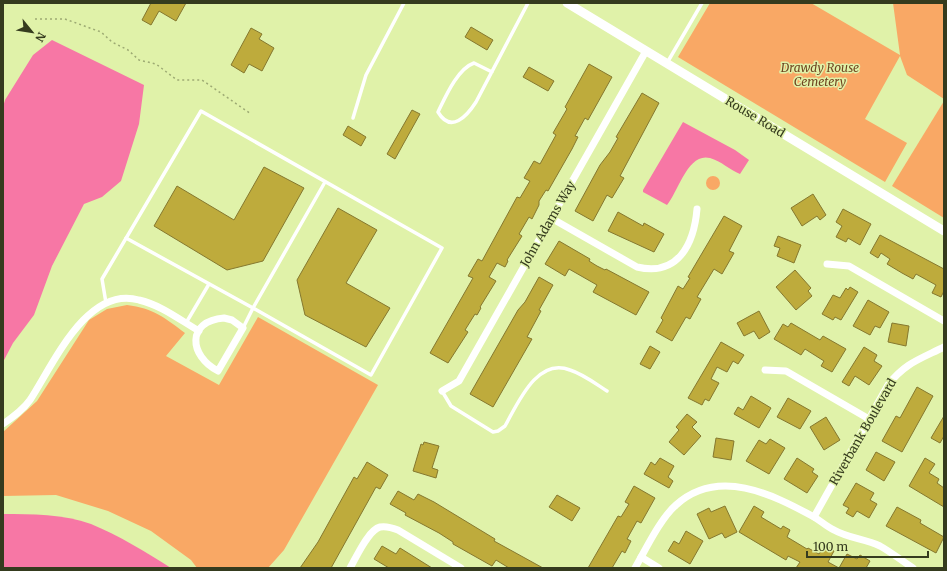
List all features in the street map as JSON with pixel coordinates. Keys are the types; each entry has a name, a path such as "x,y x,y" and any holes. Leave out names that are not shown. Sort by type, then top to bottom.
{"street":[{"name":"Rouse Road","path":"567,3 944,231"},
{"name":"John Adams Way","path":"442,391 459,381 646,51"},
{"path":"551,218 637,267 650,270 671,265 678,259 695,228 697,209"},
{"path":"827,264 849,266 944,321"},
{"path":"3,424 19,413 30,400 47,370 79,325 94,310 106,303 124,299 138,299 151,304 199,331"},
{"path":"224,318 232,320 243,328 218,371 208,366 196,350 196,340 199,331 206,323 214,319 224,318"},
{"name":"Riverbank Boulevard","path":"814,517 888,385 898,372 908,364 944,347"},
{"path":"765,370 786,371 869,419"},
{"path":"635,568 660,527 676,505 692,494 719,485 746,487 771,496 814,517 835,531 881,547 913,568"},
{"path":"350,568 370,533 379,527 390,527 398,530 460,568"},
{"path":"641,557 659,568"}],"lane":[{"path":"353,118 366,76 404,3"},
{"path":"492,72 474,64 470,65 456,78 438,112 441,116 452,123 456,122 465,116 476,102 492,72 528,3"},
{"path":"667,64 702,3"},
{"path":"106,303 102,279 200,111 442,248 371,375 126,238"},
{"path":"243,328 326,182"},
{"path":"186,323 209,284"},
{"path":"442,391 451,406 493,432 498,431 504,426 534,381 551,368 558,367 570,370 607,391"}],"path":[{"path":"35,19 65,19 101,32 112,42 128,50 139,60 156,64 177,80 202,80 251,114"}],"green space":[{"name":"Drawdy Rouse Cemetery","path":"710,3 811,3 900,55 893,3 944,3 944,99 907,75 900,56 865,119 907,143 885,182 678,57"},
{"path":"944,101 944,218 892,186"},
{"path":"710,176 716,176 720,180 720,186 716,190 710,190 706,186 706,180"},
{"path":"127,305 152,311 165,318 185,333 166,356 219,385 258,317 378,385 284,550 268,568 197,568 191,560 151,531 108,511 56,495 3,496 3,432 37,401 89,320 107,309"}],"shaded area":[{"path":"52,40 144,85 139,124 121,181 102,197 84,204 52,266 34,315 13,343 3,362 3,107 5,100 33,55"},
{"path":"683,122 735,150 749,160 740,174 710,158 702,158 696,161 684,174 667,205 643,192 643,190"},
{"path":"3,514 59,516 91,524 132,544 171,568 3,568"}],"building":[{"path":"151,3 186,3 176,21 159,11 151,25 142,20"},
{"path":"471,27 493,40 487,50 465,37"},
{"path":"251,28 262,34 259,39 274,48 262,71 249,64 244,73 231,65"},
{"path":"589,64 612,77 588,120 585,118 575,136 578,137 572,149 548,191 546,190 539,201 539,205 532,219 529,217 519,234 522,236 507,260 508,261 505,267 497,263 489,277 496,281 480,307 481,308 477,315 475,314 465,330 468,332 448,363 430,353 473,278 468,276 478,259 482,261 517,197 520,198 530,181 524,178 534,161 540,164 556,135 553,133 567,109 565,107"},
{"path":"529,67 554,81 548,91 523,77"},
{"path":"642,93 659,103 620,176 624,178 612,198 607,195 593,221 575,211 600,165 618,138 616,137"},
{"path":"412,110 420,114 395,159 387,154"},
{"path":"348,126 366,137 361,146 343,135"},
{"path":"264,167 304,188 263,261 227,270 154,226 177,186 234,220"},
{"path":"813,194 826,215 820,220 817,216 802,226 791,208"},
{"path":"338,208 377,230 346,283 390,308 366,347 305,315 297,280"},
{"path":"843,209 871,224 860,245 848,238 846,242 836,237 842,226 836,222"},
{"path":"618,212 643,226 644,223 664,234 654,252 608,231"},
{"path":"724,216 742,226 729,251 734,253 722,274 714,269 697,297 701,299 690,319 686,317 672,341 656,332 663,320 661,318 678,286 683,289 690,278 688,277"},
{"path":"880,235 944,269 944,291 941,297 932,293 936,285 916,274 913,279 902,273 887,264 890,259 881,253 878,258 870,253"},
{"path":"778,236 801,245 794,263 777,256 780,248 774,246"},
{"path":"559,241 590,259 589,261 597,266 605,270 606,269 649,292 636,315 593,292 597,285 569,269 565,276 545,264"},
{"path":"795,270 811,288 808,291 812,296 796,310 776,287"},
{"path":"539,277 553,285 539,310 541,311 527,337 532,339 493,407 470,394 518,310 525,302"},
{"path":"850,287 858,292 841,320 835,317 833,320 822,314 833,295 840,298 846,288 848,290"},
{"path":"868,300 889,312 880,328 875,326 870,335 853,326"},
{"path":"759,311 770,332 759,339 754,331 744,336 737,323"},
{"path":"791,323 820,340 823,336 846,349 832,372 821,366 824,361 805,349 801,355 774,339 783,324 788,327"},
{"path":"892,323 909,326 906,346 888,342"},
{"path":"721,342 744,355 738,364 733,361 727,372 717,367 711,379 719,383 709,401 705,399 702,405 688,398"},
{"path":"650,346 660,352 650,369 640,364"},
{"path":"864,347 877,355 874,361 882,366 869,385 855,376 849,386 842,382"},
{"path":"917,387 933,396 902,452 882,441 896,416 900,418"},
{"path":"751,396 771,408 759,428 734,414 738,407 743,410"},
{"path":"788,398 811,411 800,429 777,417"},
{"path":"687,414 697,422 692,427 701,436 684,455 669,442 679,430 676,427"},
{"path":"944,416 944,436 940,443 931,438"},
{"path":"826,417 840,440 824,450 810,427"},
{"path":"716,438 734,441 731,460 713,457"},
{"path":"770,439 785,448 769,474 746,461 759,440 766,444"},
{"path":"424,442 439,446 432,468 438,470 436,478 413,471 421,444 423,445"},
{"path":"876,452 895,462 884,481 866,470"},
{"path":"660,458 674,466 668,477 673,481 669,488 644,474 651,462 655,465"},
{"path":"797,458 814,469 812,472 818,476 807,493 784,479"},
{"path":"925,458 935,464 929,473 939,479 937,483 944,488 944,507 909,486"},
{"path":"367,462 388,475 380,489 376,487 331,568 300,568 318,542 354,477 357,479"},
{"path":"856,483 874,493 870,500 877,504 869,518 857,511 853,517 846,513 849,508 843,505"},
{"path":"634,486 655,498 641,523 637,521 627,539 631,541 625,553 622,551 612,568 588,568 618,516 621,517 629,504 625,502"},
{"path":"398,491 414,500 418,494 434,502 495,539 494,541 543,568 509,568 496,560 492,566 453,544 453,542 439,533 405,515 406,513 390,504"},
{"path":"557,495 580,508 572,521 549,507"},
{"path":"725,506 737,532 725,538 722,533 709,539 697,514 709,508 711,512"},
{"path":"754,506 764,512 761,517 781,529 783,526 790,530 787,537 807,549 808,548 819,554 825,545 834,551 828,562 839,568 796,568 800,562 788,556 786,560 739,532"},
{"path":"897,507 921,520 920,523 944,537 936,553 886,526"},
{"path":"686,531 703,541 690,564 668,551 674,541 679,544"},
{"path":"382,546 396,554 400,548 432,568 389,568 374,559"},
{"path":"847,554 857,559 860,555 870,561 866,568 839,568"}]}
